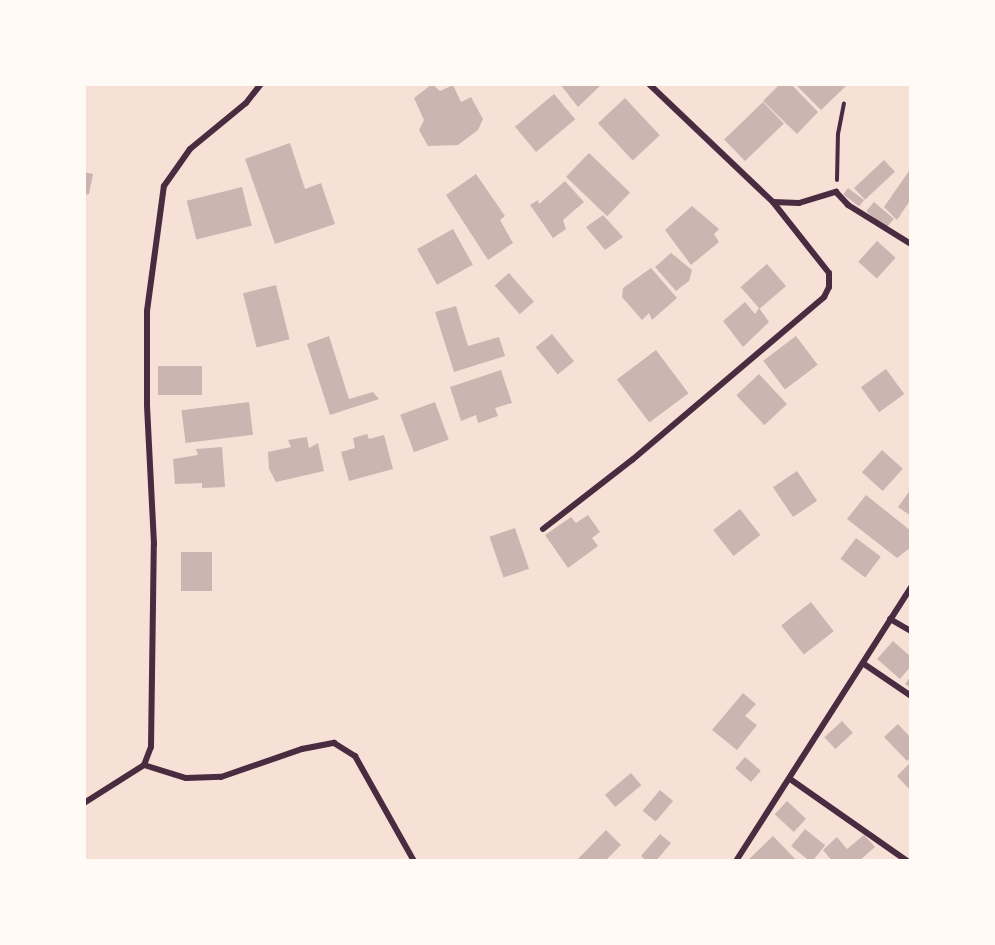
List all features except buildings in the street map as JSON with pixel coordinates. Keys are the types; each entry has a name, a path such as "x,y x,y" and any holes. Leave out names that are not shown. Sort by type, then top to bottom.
{"street":[{"path":"84,803 144,765 151,747 154,704 147,311 158,212 164,186 190,148 246,103 261,84"},
{"path":"543,529 632,460 824,297 829,288 829,273 773,202 649,84"},
{"path":"773,202 800,203 836,192 848,205 911,244"},
{"path":"735,861 864,664 911,587"},
{"path":"890,619 911,631"},
{"path":"864,664 911,696"},
{"path":"144,765 186,778 221,777 302,749 334,743 355,756 414,861"},
{"path":"790,779 906,861"}],"path":[{"path":"836,192 838,134 844,104"}]}
